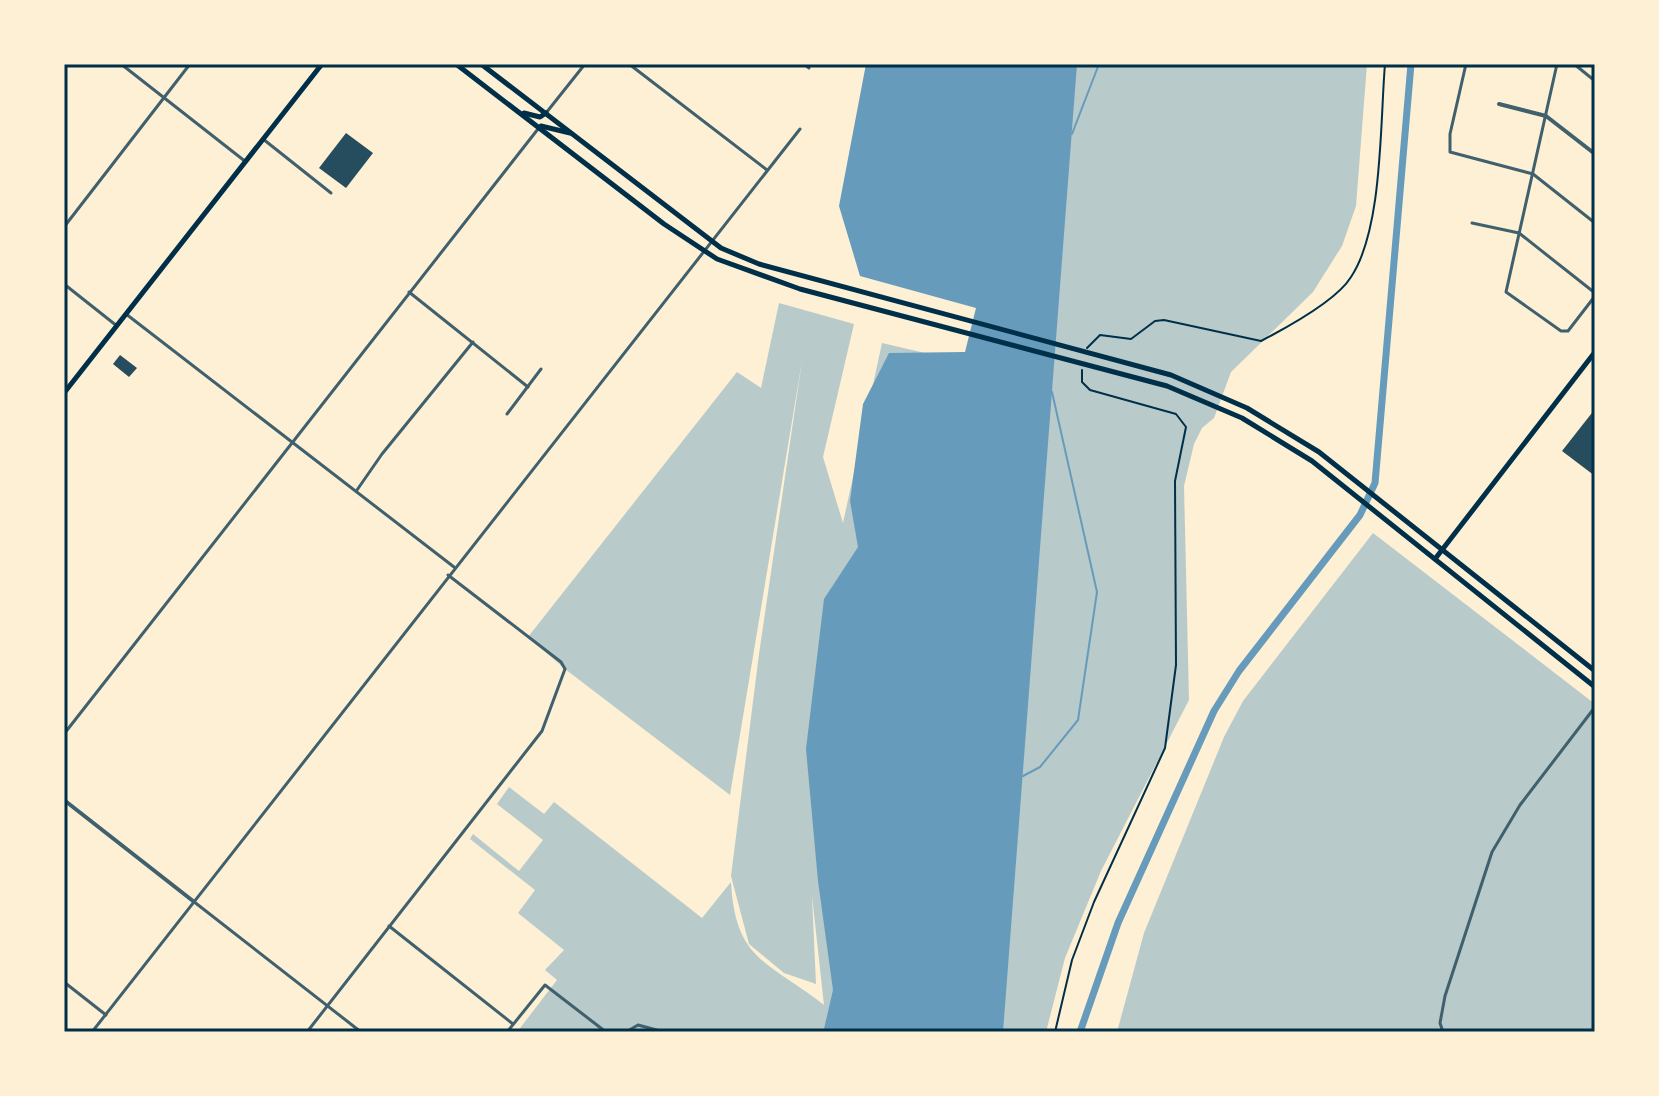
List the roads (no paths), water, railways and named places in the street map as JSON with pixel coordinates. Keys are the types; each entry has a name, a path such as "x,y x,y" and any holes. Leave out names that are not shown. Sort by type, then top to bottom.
{"main road":[{"path":"64,393 322,64"},
{"path":"456,64 701,251 755,275 1167,386 1242,418 1312,461 1595,687"},
{"path":"481,64 710,240 759,264 1171,375 1247,408 1306,443 1361,484 1595,671"},
{"path":"520,112 540,117 546,113"},
{"path":"540,127 554,127 574,135"},
{"path":"1435,559 1595,352"}],"street":[{"path":"121,64 246,162"},
{"path":"64,227 190,64"},
{"path":"546,113 585,64"},
{"path":"629,64 767,170"},
{"path":"804,64 809,68"},
{"path":"1466,64 1448,145 1453,154 1533,174 1595,223"},
{"path":"1472,223 1519,233 1595,294 1568,331 1561,331 1506,292 1519,233 1546,116 1557,64"},
{"path":"1574,64 1595,81"},
{"path":"1499,104 1546,116 1595,154"},
{"path":"64,734 540,127"},
{"path":"92,1032 701,251 800,129"},
{"path":"263,139 331,193"},
{"path":"64,284 117,326"},
{"path":"409,292 528,387"},
{"path":"126,314 454,567"},
{"path":"356,491 382,454 473,342"},
{"path":"507,414 541,369"},
{"path":"307,1032 542,731 565,669 561,662 448,575"},
{"path":"1443,1032 1440,1023 1445,996 1492,852 1520,805 1595,707"},
{"path":"64,800 361,1032"},
{"path":"389,926 513,1024"},
{"path":"64,982 106,1015"},
{"path":"507,1032 545,985 606,1032"},
{"path":"626,1032 638,1025 664,1032"}],"water":[{"path":"866,64 1077,64 1003,1032 835,1032 824,1029 833,990 818,881 806,749 824,599 858,547 850,501 863,404 889,353 965,352 976,308 860,276 839,206"}],"waterway":[{"path":"1072,134 1099,64"},
{"path":"1080,1032 1118,923 1214,711 1239,671 1360,515 1375,483 1411,64"},
{"path":"1023,776 1040,767 1078,720 1097,592 1052,392"}]}
